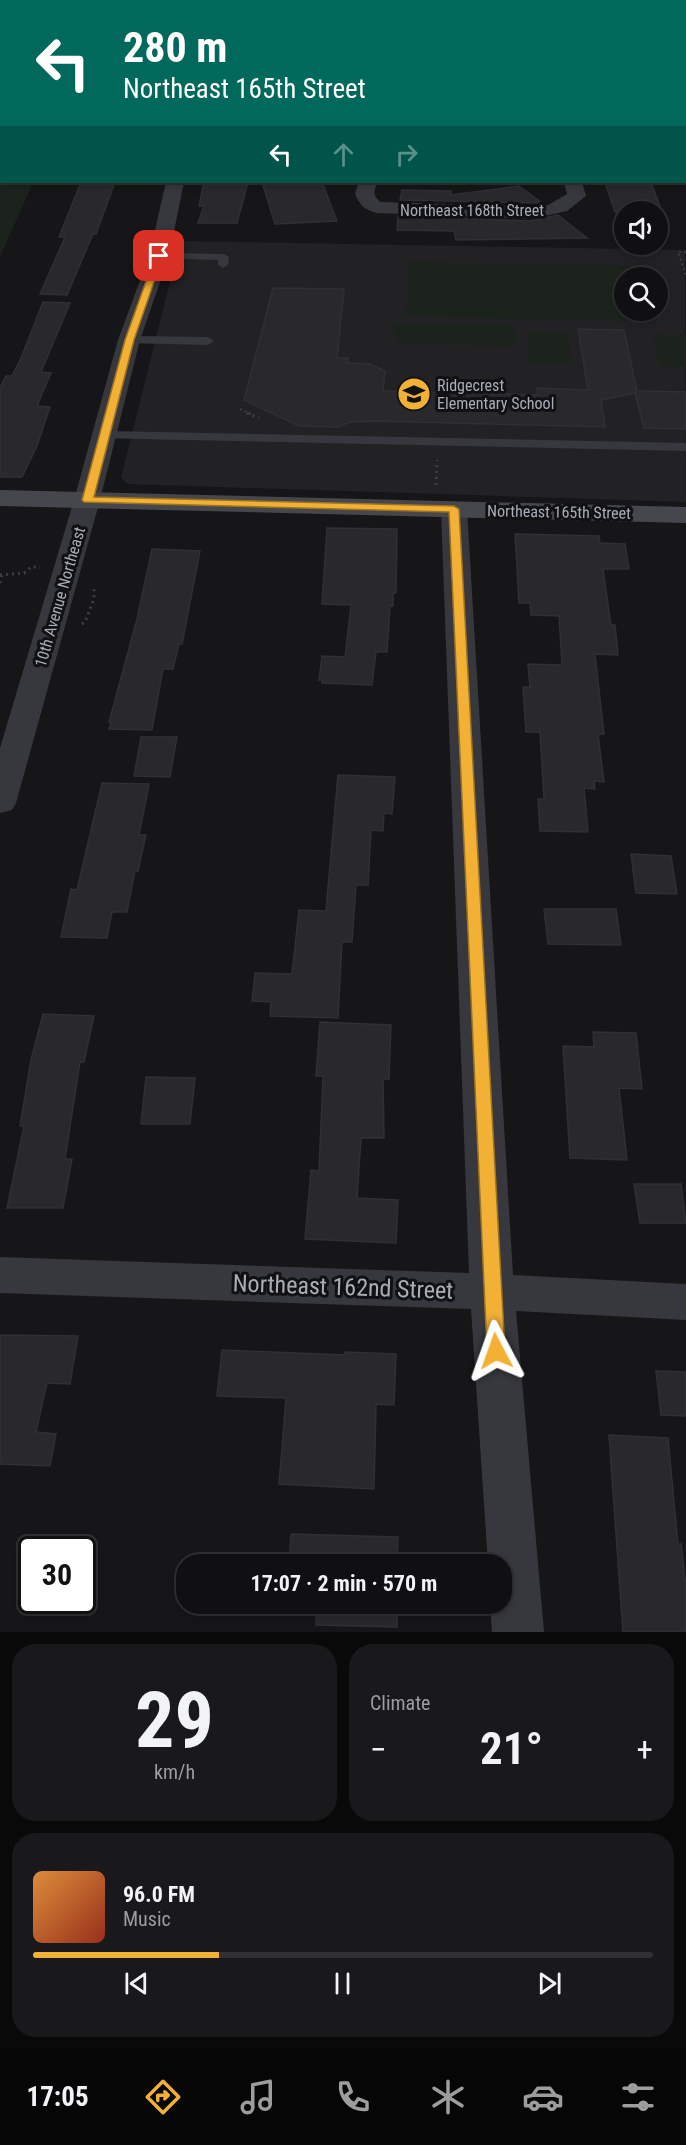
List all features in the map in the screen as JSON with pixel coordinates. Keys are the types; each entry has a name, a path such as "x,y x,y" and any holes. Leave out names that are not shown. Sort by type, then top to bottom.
{"street":[{"name":"10th Avenue Northeast","path":"0,803 87,500 129,340 159,256 175,183"},
{"name":"Northeast 168th Street","path":"368,183 364,193 367,201 377,207 530,213 555,210 566,205 577,196 573,183"},
{"name":"Northeast 165th Street","path":"0,498 87,500 445,496 686,515"},
{"path":"445,496 492,1292 518,1632"},
{"name":"Northeast 162nd Street","path":"0,1275 492,1292 686,1302"}],"lane":[{"path":"159,256 224,257 223,265"},
{"path":"129,340 208,341"},
{"path":"105,435 686,447"}],"path":[{"path":"686,252 678,252 686,274"},
{"path":"437,463 445,496"},
{"path":"0,583 3,573 24,573 30,567 41,567"}],"shaded area":[{"path":"0,183 33,183 0,257"},
{"name":"Ridgecrest Elementary School","path":"180,241 614,249 614,255 668,255 668,250 685,250 686,502 128,484 121,477"},
{"path":"410,262 646,266 614,267 614,321 406,316"},
{"path":"391,323 514,326 516,346 398,344"},
{"path":"527,331 568,332 572,364 529,363"},
{"path":"653,334 686,335 686,367 659,366"}],"building":[{"path":"81,183 115,183 96,234 93,234 67,295 40,294 65,237 59,237"},
{"path":"204,183 248,183 237,223 198,223 204,206 199,206"},
{"path":"262,183 322,183 337,221 275,224"},
{"path":"605,183 651,183 658,201 614,201 614,209"},
{"path":"519,186 542,203 400,200 402,190 451,191 451,195"},
{"path":"558,215 587,238 456,240 454,231 397,230 398,216 530,221"},
{"path":"273,288 344,289 337,358 348,358 347,363 370,364 385,371 383,391 538,395 537,388 588,390 578,329 624,330 637,391 686,392 686,429 644,428 635,393 601,400 605,427 373,421 351,422 337,427 299,426 244,400"},
{"path":"43,302 70,303 41,372 51,373 37,406 50,407 37,446 22,477 0,477 0,388 6,376 12,376 21,358"},
{"path":"327,528 397,529 396,593 393,593 393,606 390,606 387,652 376,652 372,685 322,683 322,680 319,680 322,656 345,657 351,605 322,604"},
{"path":"515,534 599,536 600,543 625,544 629,569 603,569 611,625 615,625 618,655 595,654 604,734 598,734 604,782 594,781 595,789 584,788 588,832 540,831 538,799 544,799 540,732 526,732 523,687 530,687 528,664 562,665 559,616 531,615 530,603 519,603"},
{"path":"152,549 200,551 182,644 179,644 173,669 163,669 152,730 109,729 137,619"},
{"path":"141,737 177,737 170,777 134,776"},
{"path":"338,775 395,777 392,814 384,813 383,831 371,830 368,885 356,885 352,942 342,942 338,1018 270,1016 271,1002 252,1001 255,973 292,974 299,910 326,911"},
{"path":"102,783 149,784 139,835 146,835 138,871 135,871 127,912 112,912 107,938 61,937 71,889 77,890"},
{"path":"631,854 671,856 677,894 636,893"},
{"path":"544,909 616,909 621,945 548,944"},
{"path":"43,1014 94,1016 84,1062 80,1062 65,1159 72,1159 63,1208 7,1208 24,1126 20,1126 31,1060"},
{"path":"320,1022 391,1025 389,1079 383,1079 384,1138 361,1138 357,1198 398,1200 396,1243 305,1239 311,1170 319,1171 323,1076 316,1076"},
{"path":"593,1032 636,1033 642,1089 619,1088 627,1160 570,1158 563,1046 594,1047"},
{"path":"146,1077 195,1078 190,1124 141,1124"},
{"path":"634,1184 681,1184 686,1223 640,1223"},
{"path":"0,1335 78,1336 70,1384 47,1383 36,1432 56,1434 50,1466 0,1464"},
{"path":"222,1350 345,1355 345,1352 396,1354 394,1405 376,1404 374,1489 279,1484 286,1398 217,1396"},
{"path":"656,1371 686,1372 686,1416 661,1415"},
{"path":"609,1435 668,1438 678,1544 681,1544 686,1587 686,1632 623,1632"},
{"path":"291,1534 398,1537 397,1554 290,1554"},
{"path":"317,1614 397,1614 397,1627 316,1625"}],"place":[{"name":"Ridgecrest Elementary School","path":"414,394"}],"route":[{"path":"159,256 129,340 87,500 454,509 496,1351"}]}
